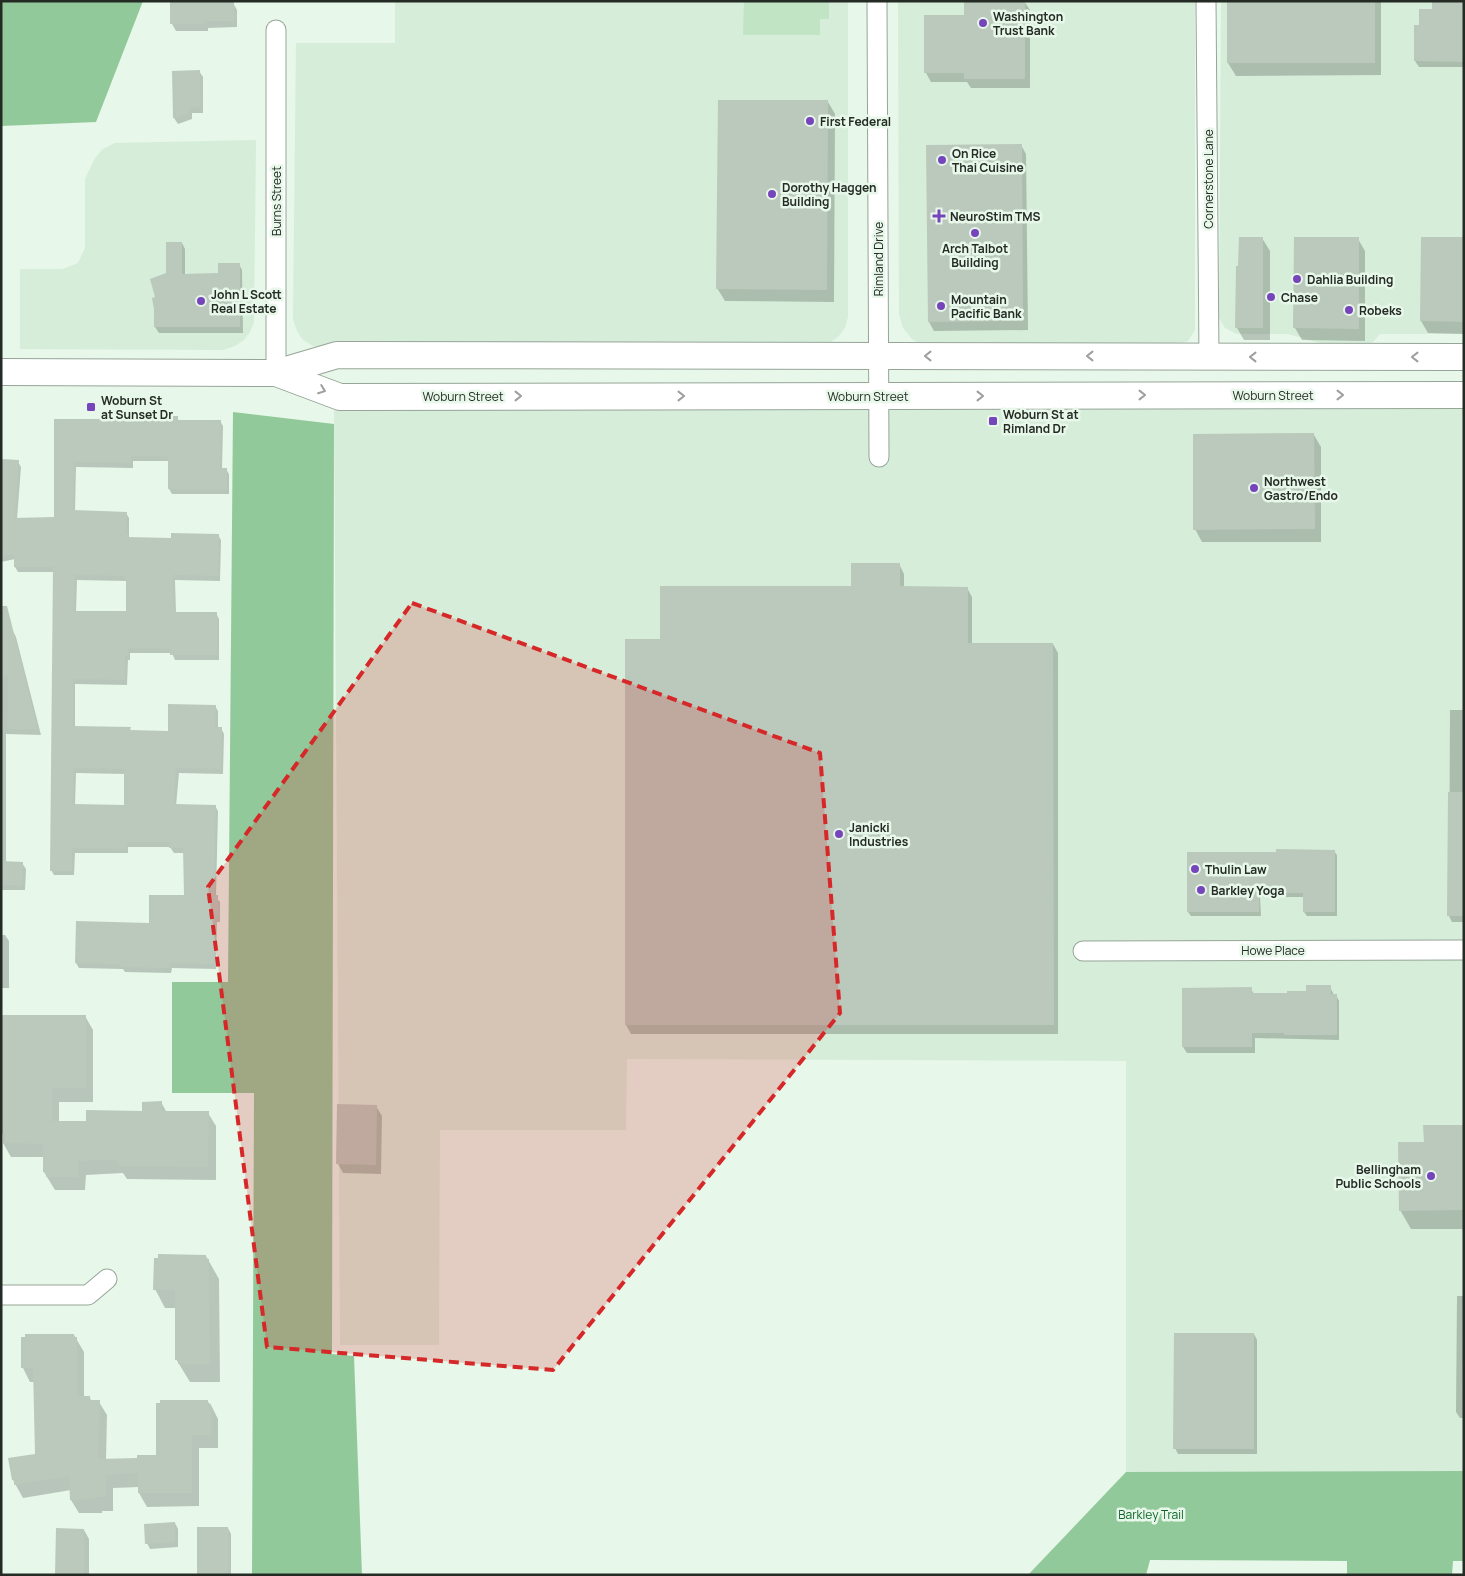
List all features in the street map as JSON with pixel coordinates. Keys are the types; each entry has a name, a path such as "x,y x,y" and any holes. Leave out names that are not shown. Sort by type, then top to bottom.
{"main road":[{"name":"Woburn Street","path":"1,372 276,373 337,355 1464,357"},
{"name":"Woburn Street","path":"276,373 340,396 1464,395"}],"street":[{"name":"Rimland Drive","path":"877,1 879,457"},
{"name":"Cornerstone Lane","path":"1206,1 1209,357"},
{"name":"Burns Street","path":"276,30 276,373"},
{"name":"Howe Place","path":"1083,951 1464,950"},
{"path":"1,1295 88,1295 107,1280"}],"highlighted area":[{"path":"412,603 820,753 840,1013 553,1370 267,1347 208,887"}],"shaded area":[{"path":"395,1 848,1 848,317 845,328 838,337 828,344 325,349 313,346 303,340 297,331 293,319 296,43 395,43"},
{"path":"744,1 829,1 829,19 820,19 820,35 743,35"},
{"path":"898,1 1195,1 1195,330 1188,341 1175,345 923,345 912,339 903,328 899,314"},
{"path":"1221,1 1464,1 1464,334 1380,334 1373,342 1364,345 1328,345 1288,334 1237,334 1225,328 1219,318"},
{"path":"256,140 254,322 244,340 235,346 223,350 20,349 20,269 63,269 78,263 85,248 85,179 95,158 103,149 115,143"},
{"path":"334,404 1464,405 1464,1471 1126,1472 1126,1061 627,1059 626,1130 440,1130 439,1345 340,1345"}],"green space":[{"path":"1,1 143,1 96,122 1,126"},
{"path":"233,412 334,424 332,1354 354,1356 362,1575 252,1575 254,1093 172,1093 172,982 228,982"},
{"name":"Barkley Trail","path":"1464,1471 1464,1561 1453,1561 1452,1575 1347,1575 1347,1561 1150,1560 1146,1575 1028,1575 1126,1472"}],"building":[{"path":"170,1 234,2 234,21 204,21 204,24 170,24"},
{"path":"964,1 1025,1 1025,79 964,79 964,73 924,73 924,15 964,15"},
{"path":"1227,1 1375,1 1375,63 1227,63"},
{"path":"1432,1 1464,1 1464,62 1414,61 1414,25 1419,25 1419,9 1432,9"},
{"path":"200,70 201,107 189,108 189,113 173,118 172,71"},
{"name":"Dorothy Haggen Building","path":"718,100 828,100 827,290 716,289"},
{"name":"Arch Talbot Building","path":"1022,144 1023,321 928,322 926,145"},
{"path":"1239,237 1263,237 1263,328 1235,328 1236,266 1238,266"},
{"path":"1294,237 1359,237 1359,329 1293,328"},
{"path":"1421,237 1464,237 1464,322 1420,321"},
{"path":"166,242 182,242 182,274 218,273 218,263 240,263 240,327 154,327 152,298 155,297 150,279 166,273"},
{"path":"129,416 178,416 178,420 221,420 220,468 227,468 227,490 168,489 168,457 131,456 131,463 74,462 73,508 74,510 127,512 126,534 128,534 128,537 171,538 171,533 219,534 218,576 173,575 174,612 217,612 217,655 170,655 170,649 128,648 128,655 125,655 125,680 73,679 73,726 131,727 130,730 168,731 168,704 216,705 215,727 222,727 221,769 176,768 174,804 216,805 214,895 218,895 218,917 215,917 214,964 169,963 169,968 121,967 121,964 75,963 76,921 149,923 149,895 184,895 183,848 169,848 170,842 126,842 126,849 72,848 72,871 50,871 53,567 14,567 14,554 1,557 1,459 19,460 15,518 54,517 54,419 129,419","holes":["75,575 125,576 126,611 74,611","73,768 124,769 124,805 73,804"]},
{"name":"Northwest Gastro/Endo","path":"1314,433 1315,529 1193,530 1193,434"},
{"name":"Janicki Industries","path":"851,563 900,563 900,586 968,587 968,643 1053,643 1054,1025 625,1025 625,639 660,639 660,586 851,586"},
{"path":"1,606 7,606 38,729 7,729 8,675 1,677"},
{"path":"1448,792 1464,792 1464,916 1447,916"},
{"path":"1276,849 1335,850 1335,912 1303,912 1303,893 1259,893 1259,912 1187,912 1187,852 1276,852"},
{"path":"1,861 23,862 23,885 1,885"},
{"path":"1306,985 1331,985 1331,994 1337,994 1337,1035 1252,1033 1252,1047 1182,1047 1182,988 1252,987 1252,993 1287,993 1287,991 1306,991"},
{"path":"1,1015 86,1015 86,1088 52,1088 52,1121 86,1121 86,1110 142,1111 142,1102 162,1101 162,1111 209,1111 208,1167 118,1166 118,1160 78,1161 78,1177 46,1177 46,1172 43,1172 43,1144 5,1143 5,1134 2,1134"},
{"path":"337,1104 377,1105 376,1165 336,1164"},
{"name":"Bellingham Public Schools","path":"1423,1125 1464,1125 1464,1210 1399,1211 1398,1142 1424,1142"},
{"path":"158,1254 206,1255 206,1259 209,1259 210,1364 178,1364 178,1360 175,1360 175,1290 153,1290 154,1258 158,1258"},
{"path":"1174,1333 1254,1333 1254,1449 1173,1449"},
{"path":"25,1334 74,1334 74,1337 77,1337 77,1396 90,1396 90,1400 100,1400 98,1459 137,1458 137,1455 156,1455 156,1403 160,1403 160,1400 208,1400 208,1404 211,1404 211,1435 192,1435 192,1493 138,1493 138,1473 106,1475 106,1497 95,1497 95,1499 70,1500 69,1476 14,1485 8,1458 35,1454 33,1368 21,1368 21,1337 25,1337"},
{"path":"175,1522 175,1542 145,1544 144,1524"},
{"path":"197,1527 228,1527 228,1575 197,1575"},
{"path":"56,1528 84,1529 84,1575 55,1575"}],"place":[{"name":"Washington Trust Bank","path":"983,23"},
{"name":"First Federal","path":"810,121"},
{"name":"On Rice Thai Cuisine","path":"942,160"},
{"name":"Dorothy Haggen Building","path":"772,194"},
{"name":"NeuroStim TMS","path":"939,216"},
{"name":"Arch Talbot Building","path":"975,233"},
{"name":"Dahlia Building","path":"1297,279"},
{"name":"Chase","path":"1271,297"},
{"name":"John L Scott Real Estate","path":"201,301"},
{"name":"Mountain Pacific Bank","path":"941,306"},
{"name":"Robeks","path":"1349,310"},
{"name":"Woburn St at Sunset Dr","path":"91,407"},
{"name":"Woburn St at Rimland Dr","path":"993,421"},
{"name":"Northwest Gastro/Endo","path":"1254,488"},
{"name":"Janicki Industries","path":"839,834"},
{"name":"Thulin Law","path":"1195,869"},
{"name":"Barkley Yoga","path":"1201,890"},
{"name":"Bellingham Public Schools","path":"1431,1176"}]}
